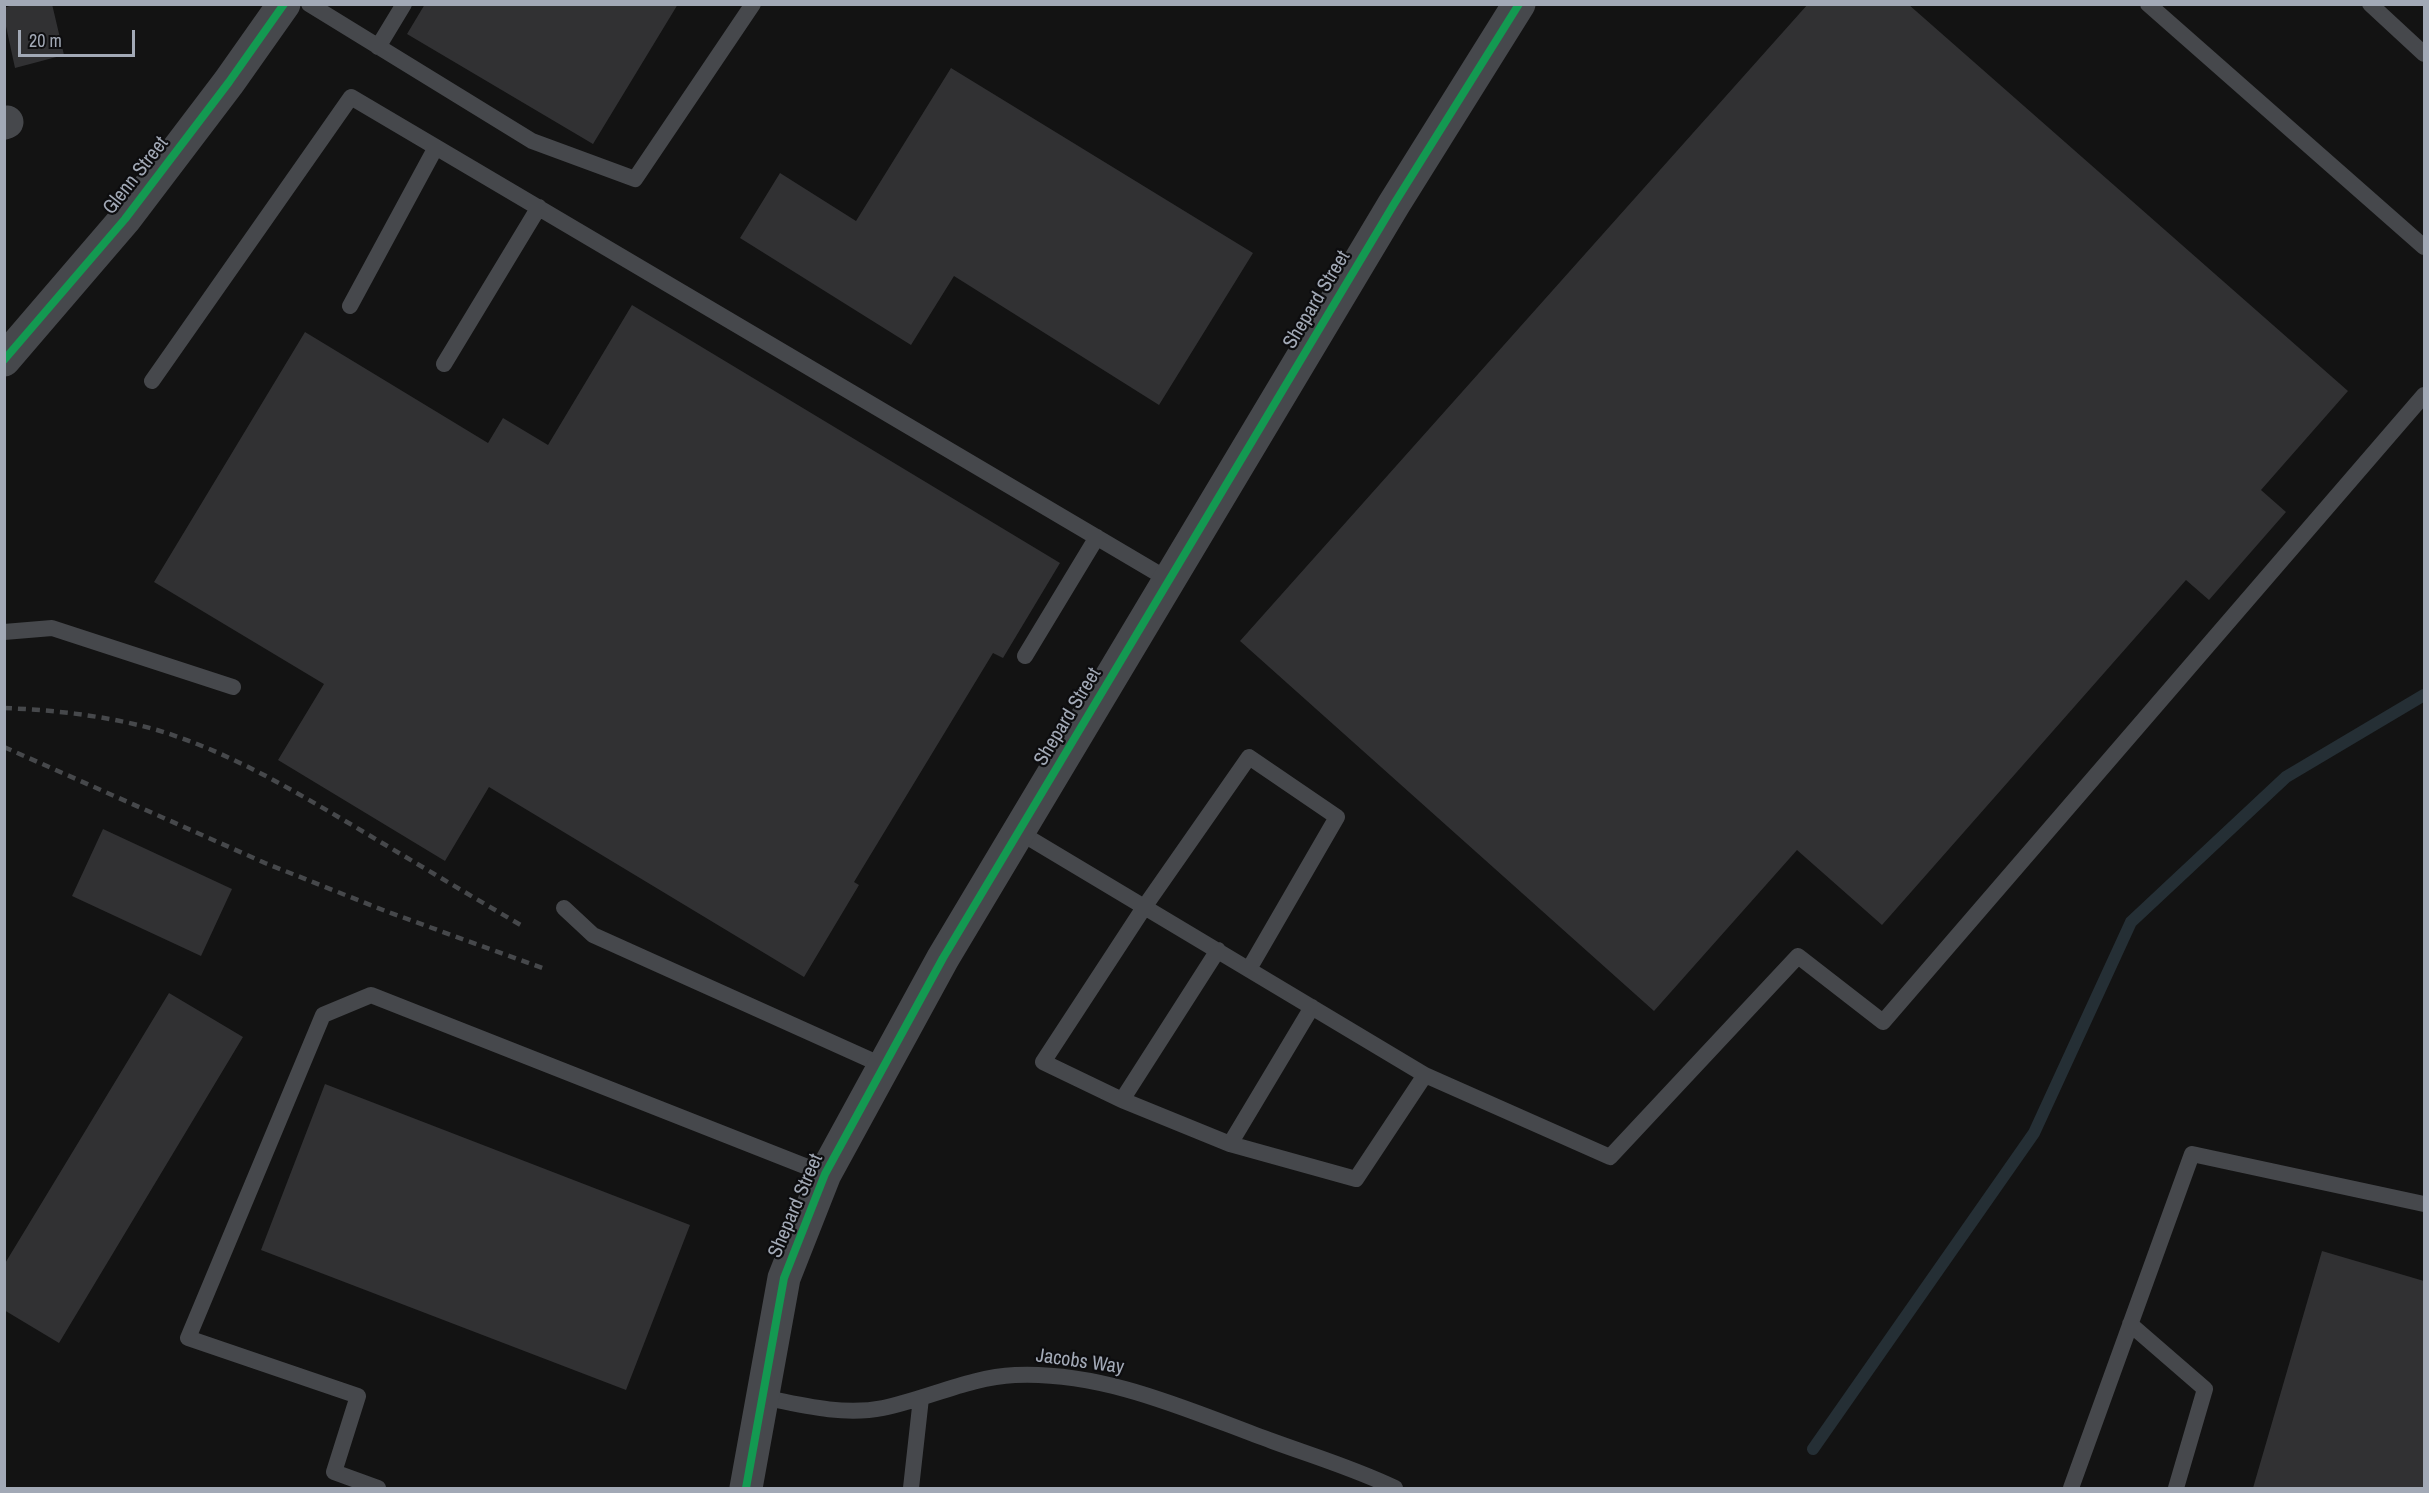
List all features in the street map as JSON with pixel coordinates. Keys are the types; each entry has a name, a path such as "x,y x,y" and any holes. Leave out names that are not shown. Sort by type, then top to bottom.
{"street":[{"name":"Glenn Street","path":"4,360 125,219 230,82 284,4"},
{"name":"Shepard Street","path":"746,1488 784,1278 825,1174 943,958 1394,204 1519,4"}],"lane":[{"path":"309,4 532,141 635,179 753,4"},
{"path":"378,47 404,4"},
{"path":"2148,4 2424,247"},
{"path":"2370,4 2424,54"},
{"path":"152,381 351,97 1169,580"},
{"path":"350,306 436,147"},
{"path":"444,364 539,207"},
{"path":"1019,832 1425,1075 1610,1157 1798,956 1883,1022 2424,395"},
{"path":"1025,657 1097,537"},
{"path":"4,632 52,628 233,687"},
{"path":"1249,969 1337,818 1249,757 1145,906 1042,1062 1122,1100 1230,1144 1356,1179 1425,1075"},
{"path":"564,908 593,935 884,1066"},
{"path":"1122,1100 1218,950"},
{"path":"378,1488 334,1472 358,1396 188,1338 323,1015 371,995 825,1174"},
{"path":"1230,1144 1312,1007"},
{"path":"2071,1488 2192,1154 2424,1204"},
{"path":"2130,1324 2205,1389 2176,1488"},
{"name":"Jacobs Way","path":"762,1397 813,1408 858,1411 882,1408 1015,1375 1090,1382 1150,1396 1389,1485"},
{"path":"911,1488 921,1398"}],"building":[{"path":"15,4 52,4 64,55 15,68 4,8"},
{"path":"425,4 678,4 593,144 407,34"},
{"path":"1808,4 1908,4 2348,391 2261,490 2286,512 2209,600 2186,580 1882,925 1797,850 1654,1011 1240,641"},
{"path":"951,68 1253,253 1159,405 954,276 911,345 740,238 780,173 856,221"},
{"path":"632,305 1060,563 1003,658 993,653 854,882 859,885 804,977 489,787 445,861 278,760 324,684 154,582 305,332 488,443 503,418 548,445"},
{"path":"103,829 232,889 201,956 72,896"},
{"path":"169,993 243,1037 59,1343 4,1310 4,1265"},
{"path":"325,1084 690,1225 626,1390 261,1250"},
{"path":"2322,1251 2424,1281 2424,1488 2253,1488"}],"waterway":[{"path":"1813,1449 2034,1133 2131,922 2286,777 2424,695"}],"railway":[{"path":"4,708 101,717 157,730 208,748 305,798 524,927"},
{"path":"4,747 265,863 388,912 545,969"}],"cycle path":[{"path":"4,360 125,219 229,82 284,4"},
{"path":"746,1488 784,1278 825,1174 943,958 1394,204 1519,4"}]}
